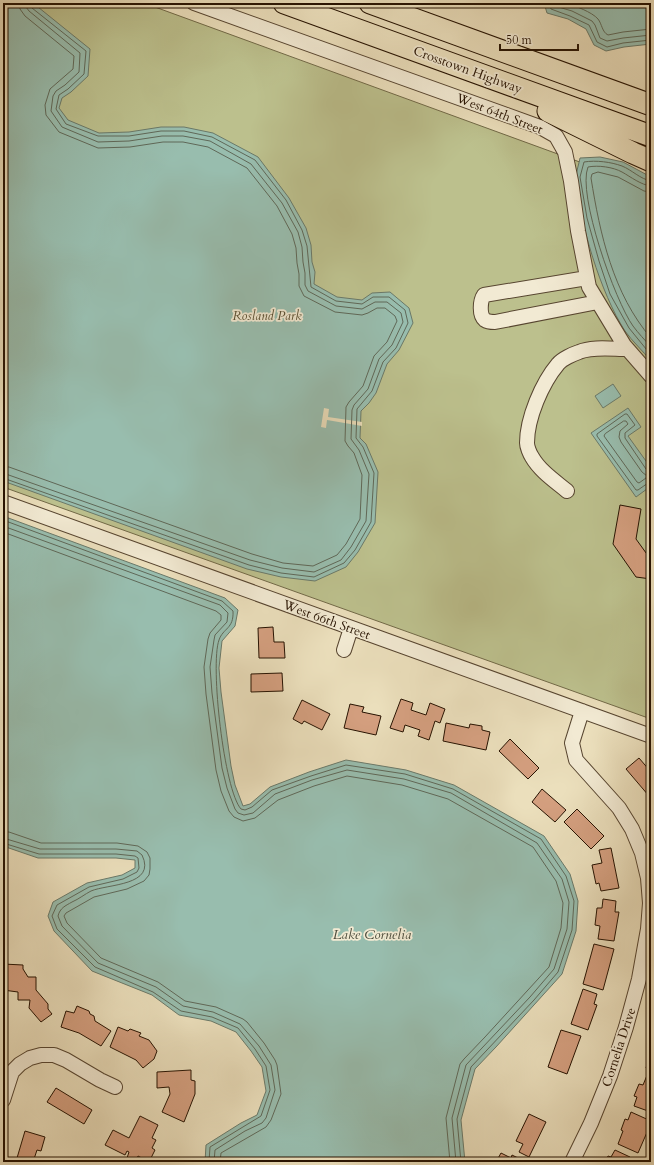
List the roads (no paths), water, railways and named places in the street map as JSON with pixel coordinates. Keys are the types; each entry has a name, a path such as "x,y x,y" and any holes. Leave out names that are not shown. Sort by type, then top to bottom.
{"highway":[{"name":"Crosstown Highway","path":"284,3 651,136"},
{"path":"370,3 651,105"},
{"path":"466,38 651,90"},
{"path":"453,64 633,154 651,161"}],"street":[{"name":"West 64th Street","path":"194,3 540,127 556,136 565,152 589,287 627,349 651,376"},
{"path":"587,278 484,295 481,301 482,316 489,322 495,322 598,302"},
{"path":"567,491 546,473 532,458 527,445 528,430 544,384 558,363 580,351 603,348 627,349"},
{"name":"West 66th Street","path":"3,502 651,736"},
{"path":"344,650 351,628"},
{"name":"Cornelia Drive","path":"572,1162 591,1123 610,1076 626,1028 648,929 650,903 647,872 642,854 632,829 619,808 576,760 572,743 582,711"},
{"path":"3,1100 12,1072 20,1064 30,1058 41,1055 54,1055 66,1060 115,1087"}],"water":[{"path":"3,3 33,3 90,49 88,76 71,92 62,98 59,108 68,120 99,133 129,132 161,127 184,127 213,133 258,157 289,198 306,228 311,245 312,262 315,272 314,284 337,297 362,300 372,293 390,292 409,308 413,323 399,350 387,364 376,393 361,411 360,438 366,444 378,472 375,523 358,552 346,567 315,581 281,577 247,569 3,481"},
{"path":"544,3 651,3 651,44 606,51 594,45 586,29 568,19 547,13"},
{"path":"600,157 623,162 651,177 651,361 628,335 616,316 600,278 586,236 578,196 576,173 580,158"},
{"path":"613,384 621,396 603,408 595,396"},
{"path":"628,408 641,427 628,436 651,468 651,486 636,497 591,433"},
{"name":"Lake Cornelia","path":"3,516 225,598 238,610 235,626 222,641 219,668 231,766 235,785 243,806 250,804 270,787 346,760 406,770 454,785 544,836 570,874 578,901 576,931 562,974 475,1069 461,1120 465,1162 205,1162 206,1145 241,1123 257,1115 266,1091 262,1067 236,1032 211,1021 179,1015 152,995 92,971 54,931 48,916 53,902 87,883 122,875 135,868 135,860 116,858 38,858 3,846"}],"park label":[{"name":"Rosland Park","path":"267,315"}]}
